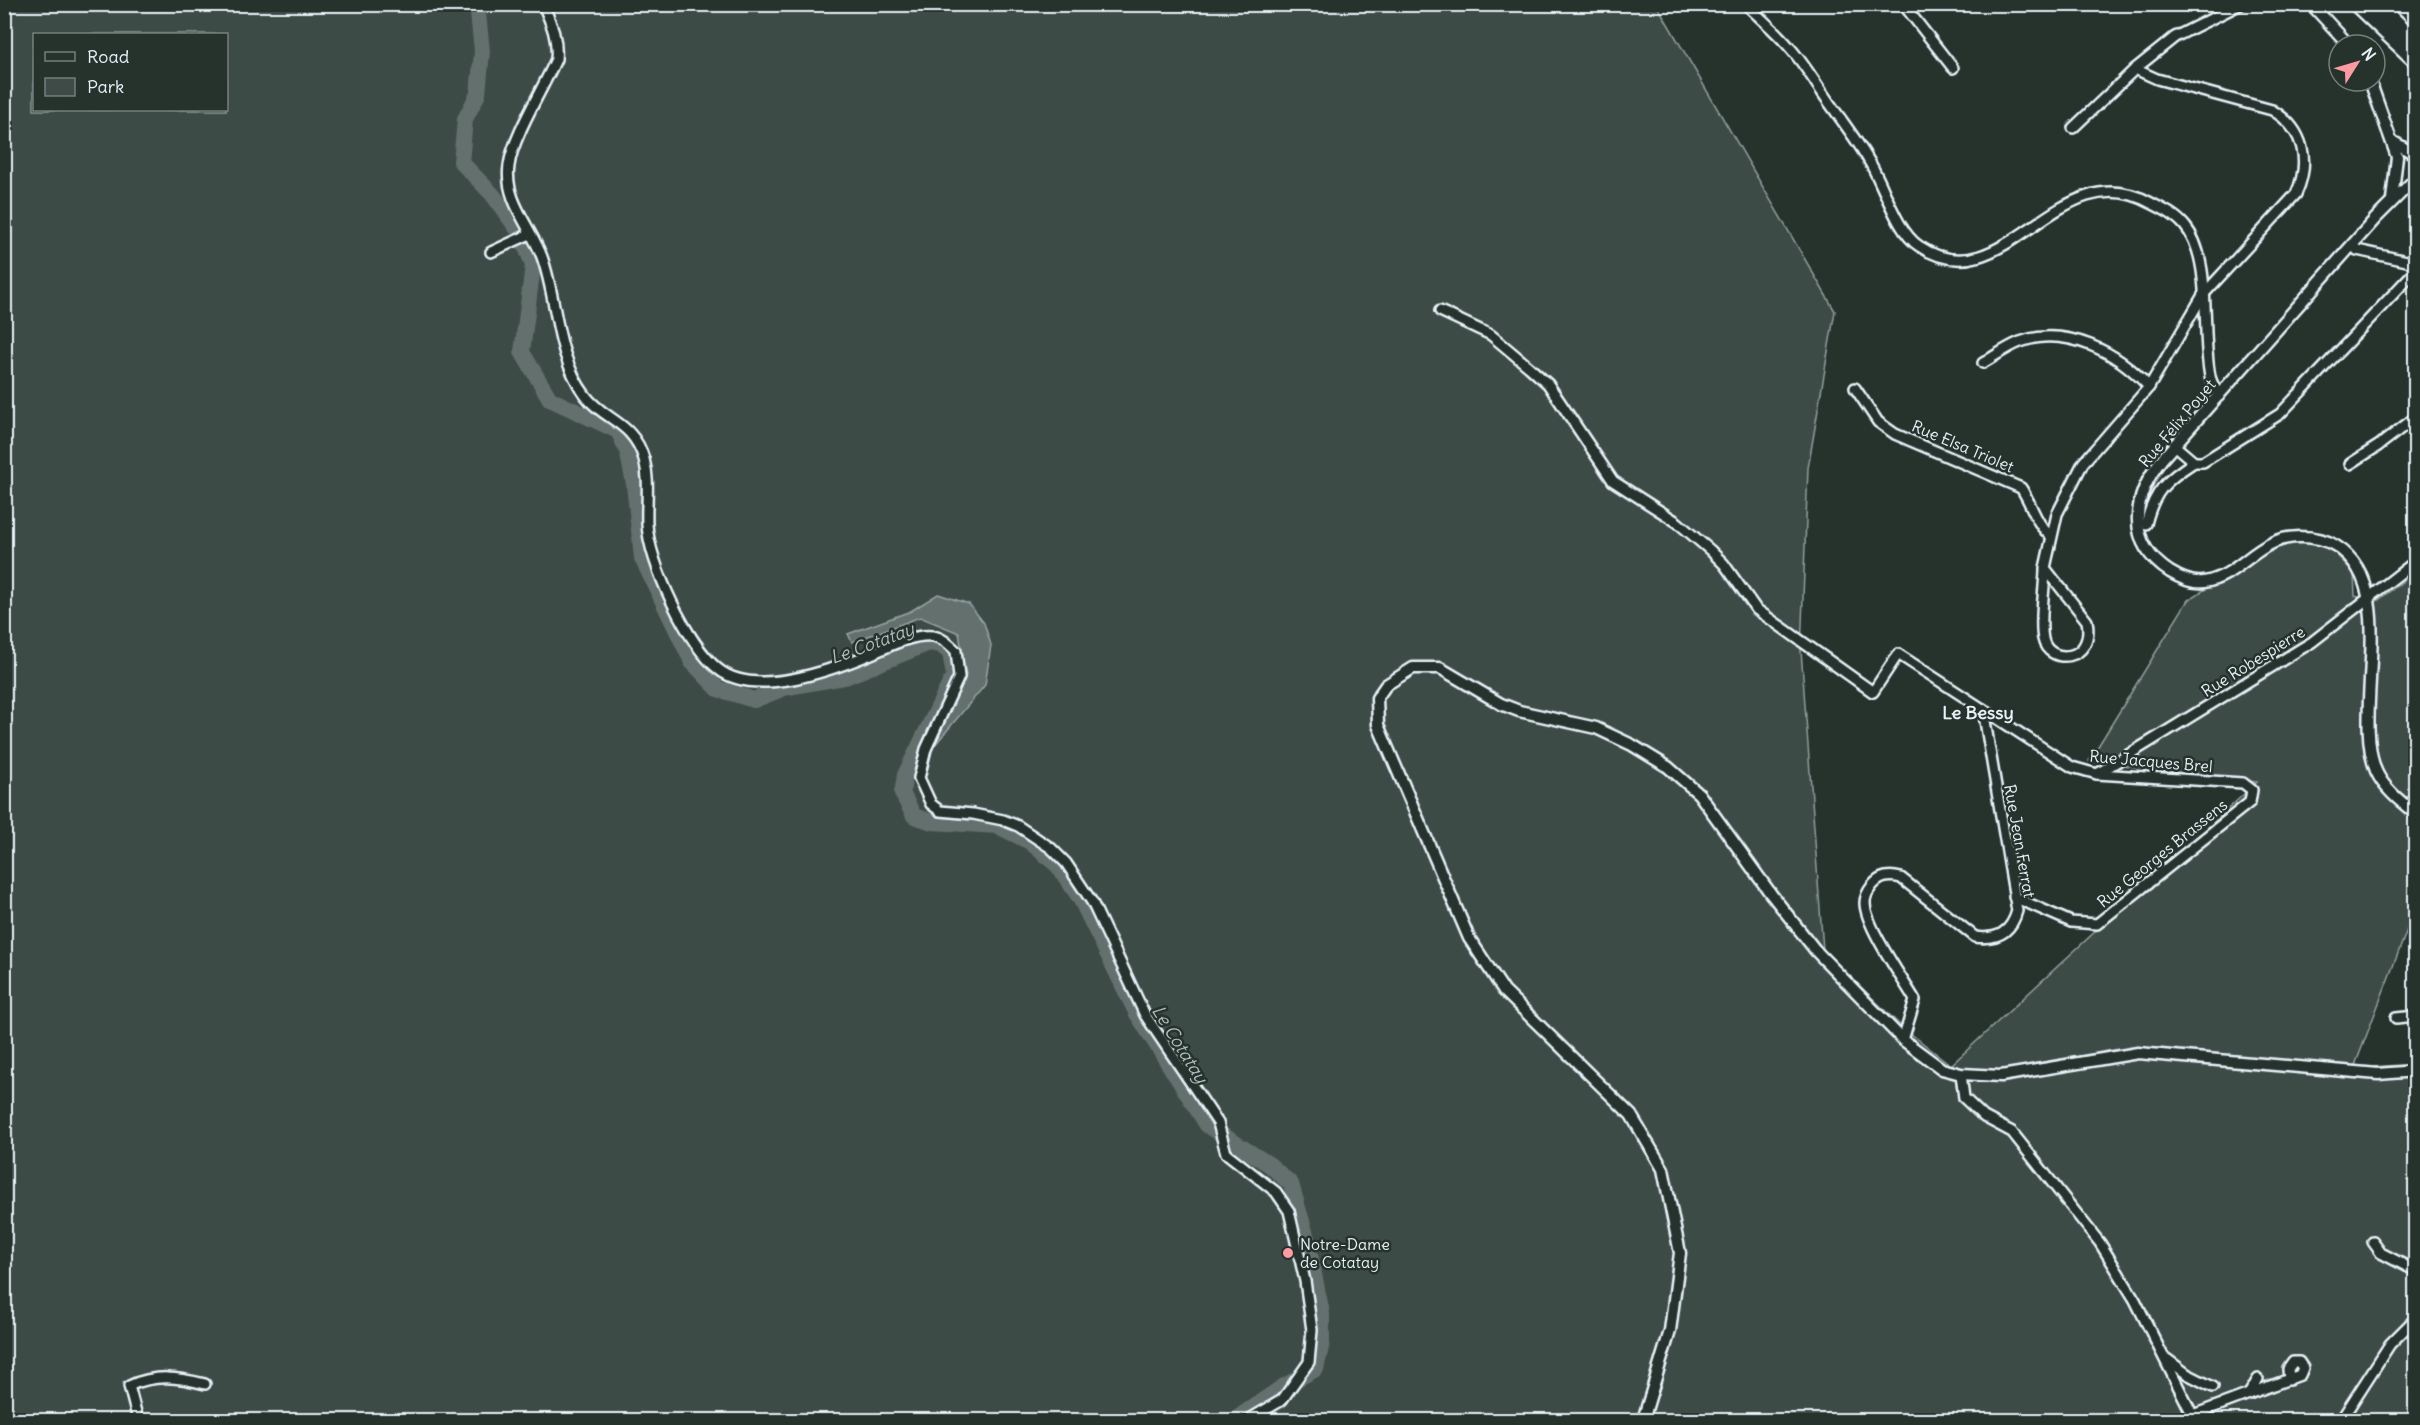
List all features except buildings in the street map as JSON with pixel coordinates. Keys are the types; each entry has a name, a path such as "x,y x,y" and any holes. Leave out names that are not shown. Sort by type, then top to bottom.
{"highway":[{"path":"2357,4 2415,60"},
{"path":"2376,4 2415,42"}],"street":[{"path":"543,4 553,26 557,45 556,59 513,150 508,182 515,204 542,258 556,327 574,376 584,395 598,409 624,426 643,458 648,485 647,525 654,565 702,653 719,670 734,677 768,682 842,666 913,638 932,636 948,643 956,651 959,677 922,760 920,778 928,797 940,811 973,814 1003,820 1018,826 1051,848 1066,863 1092,902 1145,1015 1218,1123 1221,1144 1226,1153 1276,1192 1288,1211 1305,1281 1312,1330 1309,1362 1291,1388 1272,1407 1248,1420"},
{"path":"1746,4 1797,56 1869,161 1905,232 1919,246 1951,257 1983,257 2007,245 2048,214 2072,200 2104,191 2140,196 2185,225 2197,245 2203,273 2210,378 2219,396"},
{"path":"1903,4 1953,68"},
{"path":"2073,128 2135,69 2175,37 2241,4"},
{"path":"2311,4 2338,33"},
{"path":"2045,568 2087,621 2089,632 2086,645 2078,654 2065,656 2052,652 2043,640 2045,568 2057,514 2083,463 2149,387 2203,295 2296,194 2303,179 2305,163 2303,147 2289,122 2272,110 2157,79 2135,69"},
{"path":"2374,93 2397,157 2392,200"},
{"path":"2392,141 2415,155"},
{"name":"Rue Félix Poyet","path":"2415,178 2392,200 2151,472 2138,508 2137,527 2146,550 2158,564 2182,580 2203,582 2228,572 2271,542 2286,537 2313,537 2331,544 2349,556 2362,578 2367,598 2371,671 2369,738 2376,770 2387,789 2415,814"},
{"path":"491,252 529,234"},
{"path":"2352,245 2357,250 2415,263"},
{"path":"2146,524 2151,503 2161,488 2198,462 2280,414 2415,270"},
{"name":"Rue Jacques Brel","path":"1440,311 1491,335 1548,384 1613,481 1677,522 1710,550 1724,564 1756,609 1873,692 1898,654 2072,767 2097,774 2243,783 2252,790"},
{"path":"1983,363 2020,342 2054,335 2105,352 2136,372 2149,387"},
{"name":"Rue Elsa Triolet","path":"1855,388 1878,422 1895,434 2021,488 2032,505 2040,528 2051,536"},
{"path":"2350,464 2378,446 2415,417"},
{"path":"2174,445 2198,462"},
{"name":"Rue Robespierre","path":"2097,774 2312,642 2415,561"},
{"path":"1643,1420 1670,1331 1680,1253 1663,1169 1631,1115 1504,991 1469,938 1387,752 1377,718 1379,694 1386,685 1413,668 1440,668 1501,704 1519,711 1596,728 1632,745 1668,767 1699,794 1771,894 1816,951 1903,1040 1942,1069 1961,1074 2001,1076 2138,1053 2378,1074 2415,1071"},
{"name":"Rue Jean Ferrat","path":"1903,1040 1915,999 1869,920 1864,902 1875,881 1889,875 1901,878 1975,938 1987,939 2000,936 2013,925 2017,911 1983,709"},
{"name":"Rue Georges Brassens","path":"2014,897 2071,922 2097,924 2250,802 2252,790"},
{"path":"2396,1018 2415,1016"},
{"path":"1961,1074 1964,1098 1984,1117 2012,1132 2100,1243 2136,1300 2194,1418 2249,1394 2289,1380"},
{"path":"2373,1242 2381,1253 2415,1270"},
{"path":"2341,1420 2390,1344 2415,1318"},
{"path":"2165,1358 2187,1374 2213,1387"},
{"path":"138,1420 129,1386 145,1379 177,1377 205,1384"},
{"path":"2249,1394 2258,1379"}],"green space":[{"path":"4,5 1657,5 1835,311 1808,468 1801,650 1823,950 1901,1026 1951,1065 2257,782 2089,761 2188,600 2282,541 2304,542 2331,549 2354,573 2355,596 2376,602 2415,572 2415,909 2354,1068 2415,1064 2415,1420 5,1420"}],"shaded area":[{"path":"938,594 969,604 984,623 991,645 985,685 934,746 966,676 959,633 920,617 852,642 848,634 911,611"}],"waterway":[{"name":"Le Cotatay","path":"477,4 482,51 478,94 465,119 461,162 493,195 521,234 533,265 522,352 550,399 618,431 627,450 634,484 642,558 692,662 718,689 754,700 784,688 845,677 929,643 941,645 950,653 954,675 905,775 902,793 914,816 932,822 998,826 1030,842 1058,866 1080,898 1136,1012 1207,1125 1270,1165 1291,1184 1306,1235 1322,1313 1322,1343 1316,1369 1284,1386 1234,1420"}],"place":[{"name":"Notre-Dame de Cotatay","path":"1288,1253"}],"district":[{"name":"Le Bessy","path":"1978,712"}]}
